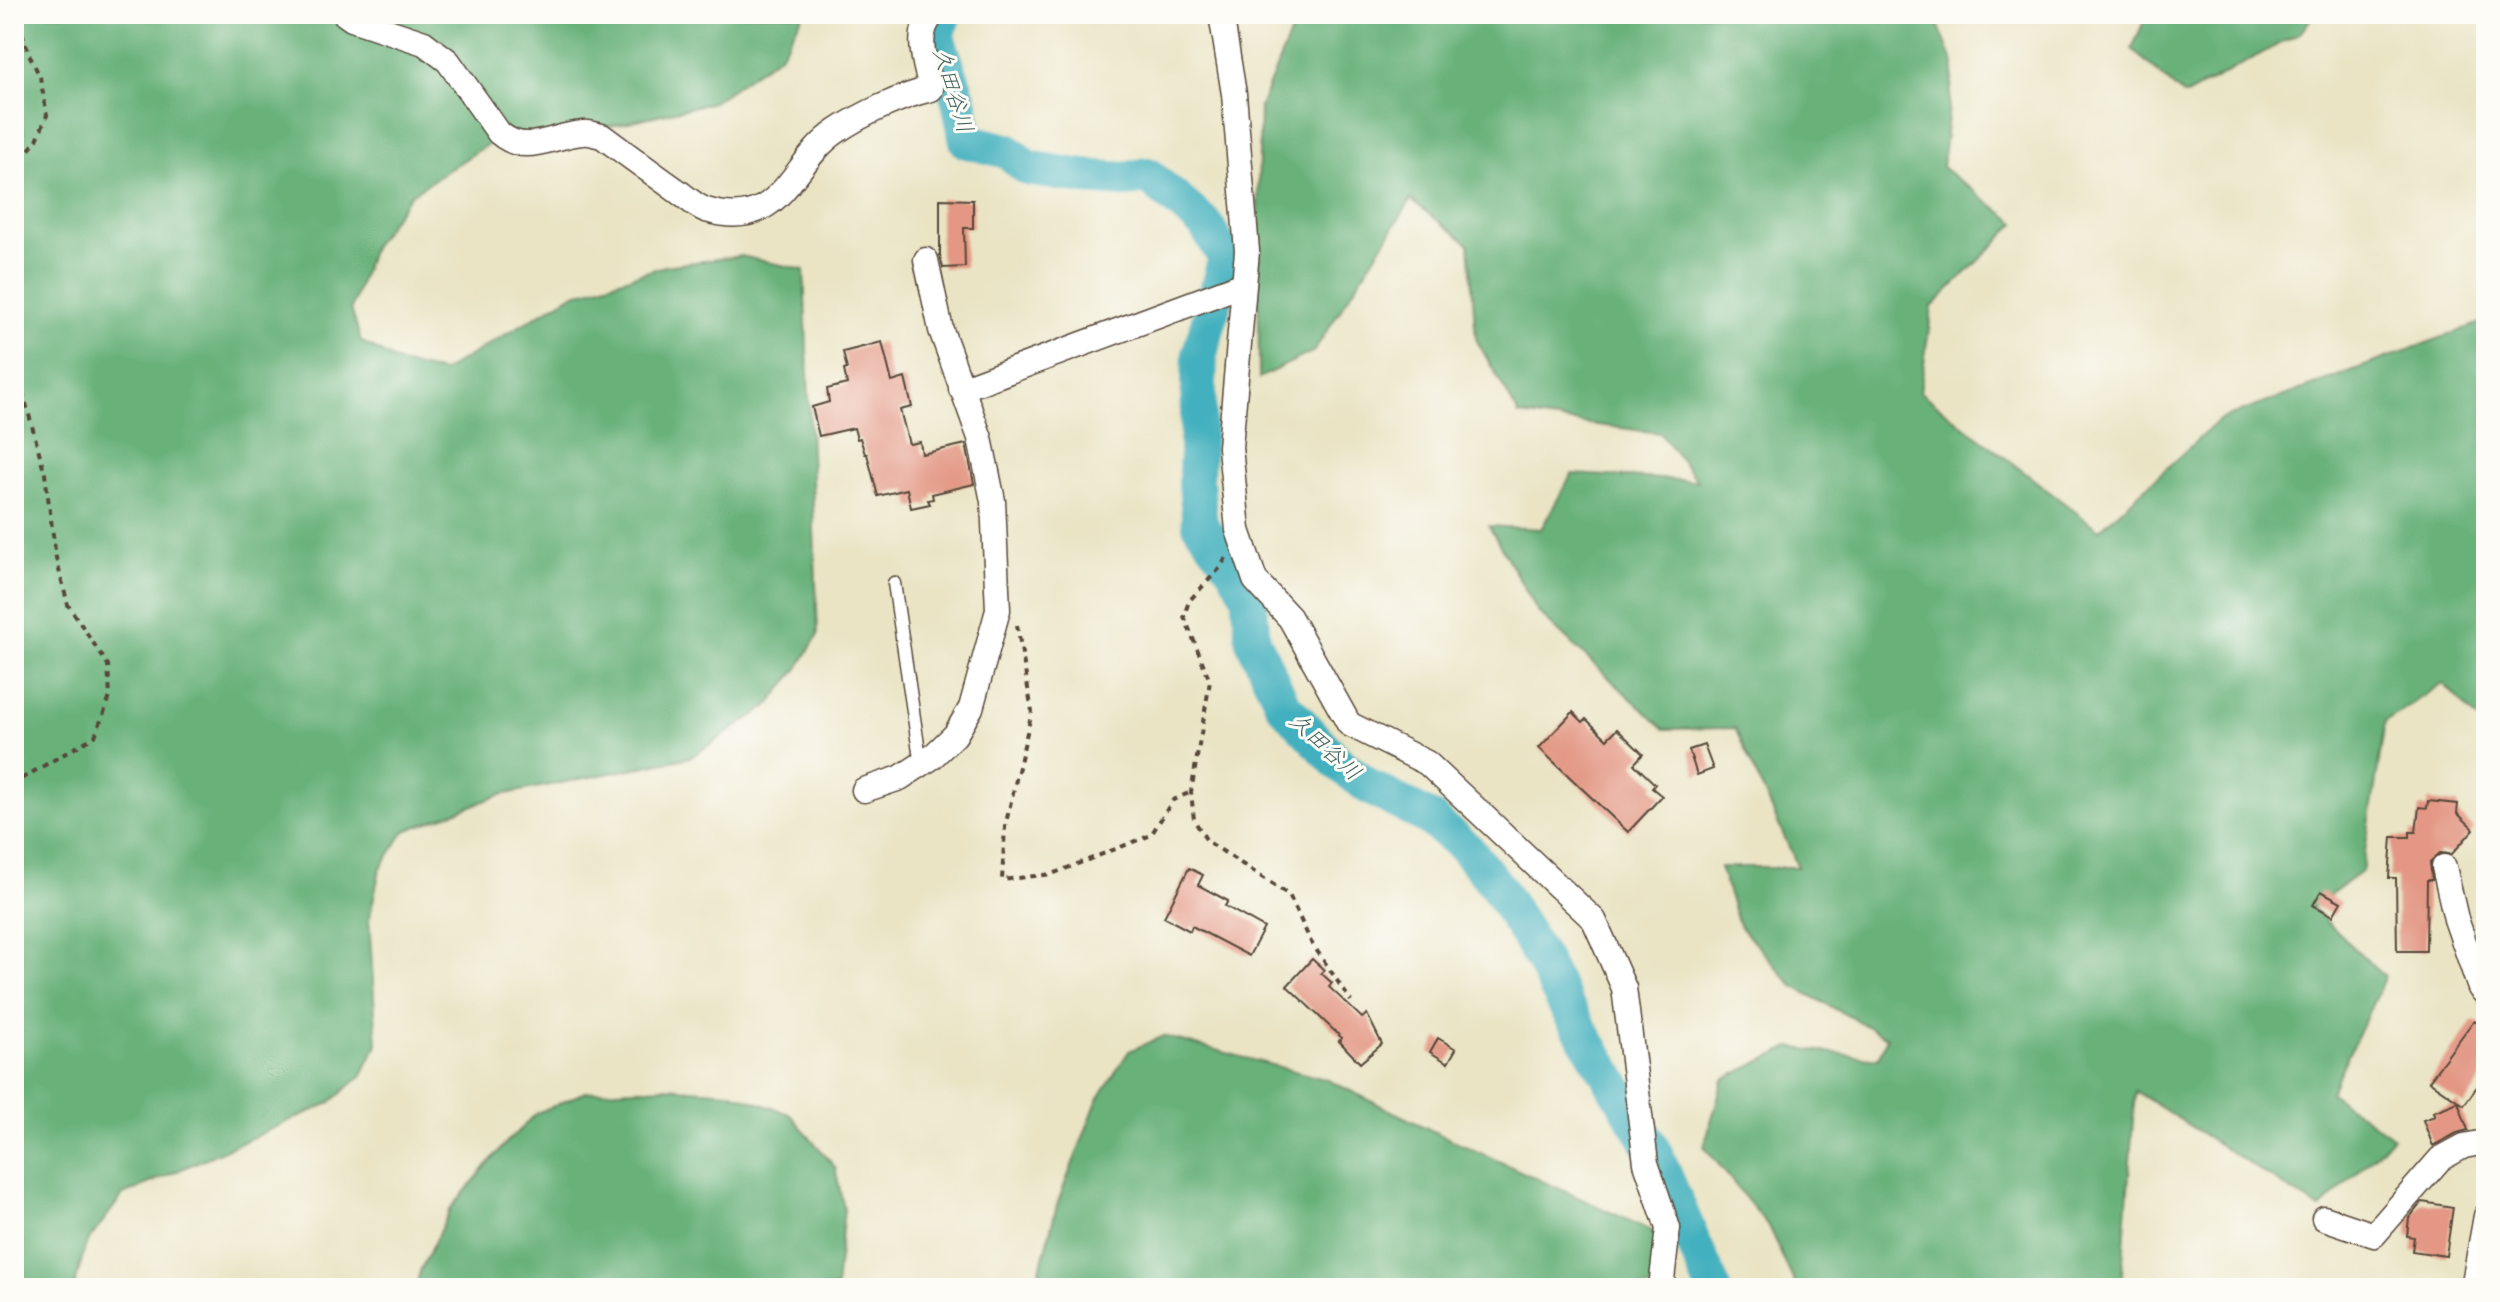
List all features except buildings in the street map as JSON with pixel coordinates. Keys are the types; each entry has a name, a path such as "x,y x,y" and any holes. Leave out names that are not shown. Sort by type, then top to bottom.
{"street":[{"path":"345,14 424,43 448,61 508,141 526,146 585,132 602,136 703,209 736,215 759,211 784,190 836,131 906,95 931,89 921,42 927,20 933,14"},
{"path":"1221,14 1234,94 1247,251 1235,286 1230,447 1238,530 1255,580 1290,618 1349,724 1427,763 1594,920 1624,988 1646,1163 1668,1228 1661,1288"},
{"path":"864,790 900,778 931,758 955,735 971,708 998,610 993,501 980,438 941,330 926,260"},
{"path":"961,389 1235,286"},
{"path":"2444,867 2456,919 2480,988 2486,994"},
{"path":"2486,1129 2486,1149"},
{"path":"2324,1218 2374,1235 2440,1159 2464,1146 2485,1142"},
{"path":"2473,1288 2486,1216"}],"lane":[{"path":"894,583 921,765"}],"path":[{"path":"14,168 37,140 47,115 40,77 16,14"},
{"path":"14,369 45,474 56,558 68,605 108,665 110,697 95,736 14,783"},
{"path":"1228,555 1189,601 1184,616 1210,681 1191,792 1194,820 1207,841 1289,895 1311,942 1351,1001"},
{"path":"998,610 1016,619 1032,711 1005,827 1002,880 1052,874 1151,835 1173,800 1191,792"}],"green space":[{"path":"14,14 804,14 780,55 713,102 607,127 496,139 410,195 372,248 351,309 361,341 400,363 442,372 572,295 665,266 741,256 804,270 818,635 797,670 767,707 691,757 500,795 405,831 380,869 369,920 377,1044 362,1075 330,1103 123,1195 86,1244 74,1288 14,1288"},
{"path":"1293,14 1934,14 1954,64 1942,167 2016,223 1932,307 1920,392 2099,530 2219,420 2486,321 2486,728 2443,683 2385,722 2362,871 2312,908 2385,977 2330,1093 2393,1137 2320,1209 2135,1091 2121,1288 1797,1288 1768,1226 1704,1146 1723,1080 1790,1047 1878,1059 1887,1037 1793,986 1739,925 1720,867 1798,867 1735,728 1664,729 1538,612 1489,526 1541,529 1572,474 1697,481 1660,433 1519,415 1476,339 1469,244 1411,200 1314,351 1259,378 1260,107 1291,32"},
{"path":"2147,14 2315,14 2301,32 2184,96 2132,49"},
{"path":"1163,1036 1328,1080 1659,1234 1654,1288 1035,1288 1058,1202 1097,1101 1129,1051"},
{"path":"665,1087 729,1092 790,1114 835,1167 844,1209 836,1288 416,1288 420,1271 451,1208 504,1145 537,1113 585,1092"}],"waterway":[{"name":"久田谷川","path":"944,14 936,35 959,100 967,141 1007,151 1027,168 1126,180 1147,175 1205,224 1226,258 1200,353 1196,482 1200,525 1232,567 1249,596 1253,641 1283,705 1337,762 1369,787 1429,818 1465,847 1496,885 1655,1153 1713,1288"}]}
